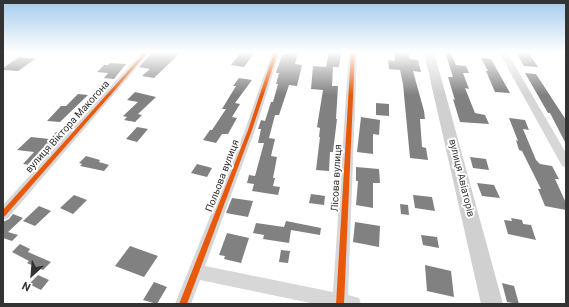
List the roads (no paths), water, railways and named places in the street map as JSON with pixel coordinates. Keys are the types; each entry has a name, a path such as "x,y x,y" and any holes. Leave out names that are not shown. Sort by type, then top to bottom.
{"main road":[{"name":"вулиця Авіаторів","path":"433,66 492,304"}],"street":[{"name":"вулиця Віктора Макогона","path":"3,214 134,66"},
{"name":"Польова вулиця","path":"183,304 250,130 271,66"},
{"name":"Лісова вулиця","path":"344,303 352,66"},
{"path":"511,66 566,162"},
{"path":"196,272 344,303"}]}
